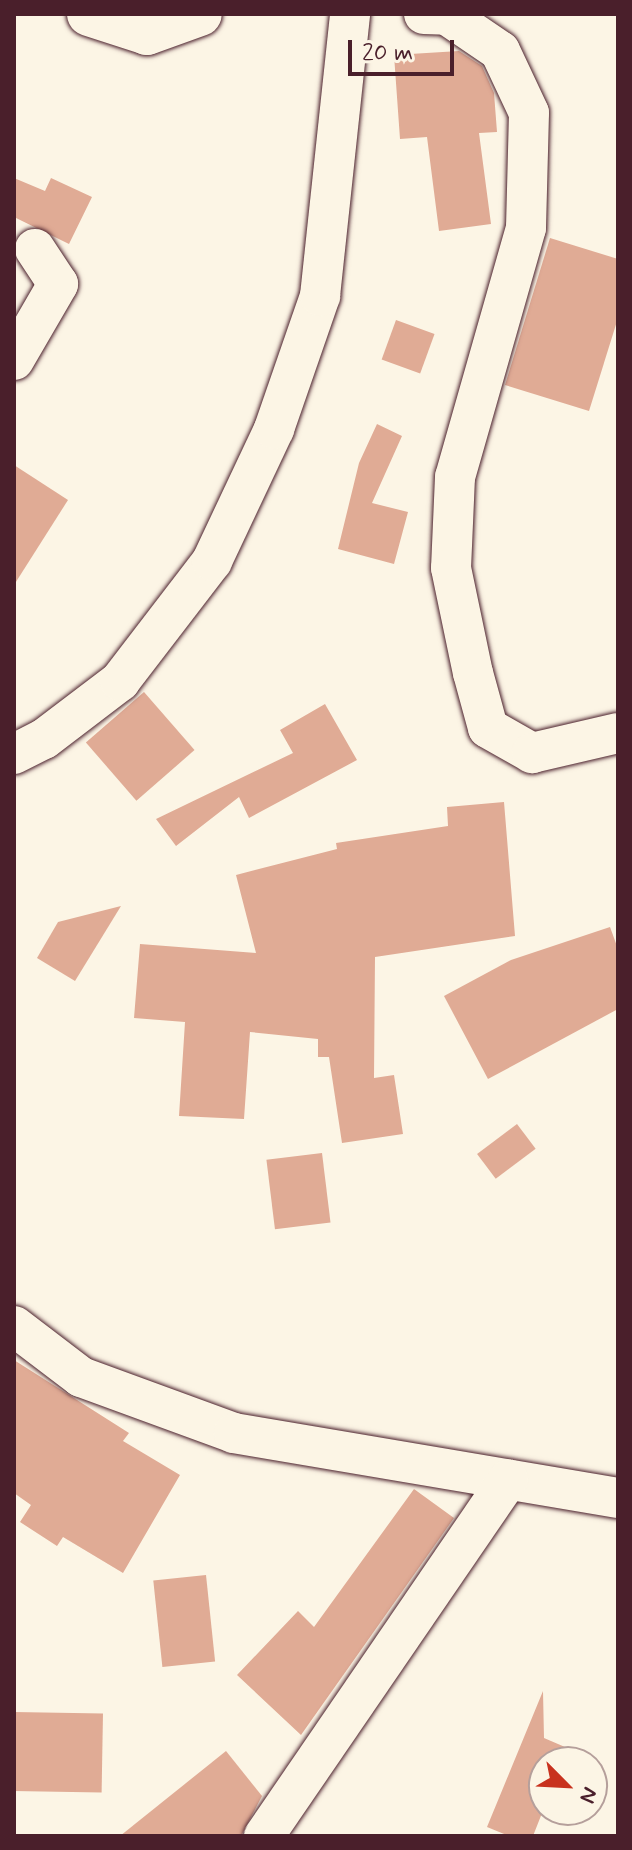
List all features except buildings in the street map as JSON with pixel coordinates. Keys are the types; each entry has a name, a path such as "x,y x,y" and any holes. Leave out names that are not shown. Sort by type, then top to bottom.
{"main road":[{"path":"89,14 147,33 200,14"}],"street":[{"path":"14,754 44,739 120,681 212,561 274,429 320,296 350,14"},
{"path":"424,14 447,15 500,51 529,113 526,228 455,477 451,568 473,673 488,728 532,753 618,733"},
{"path":"14,360 58,284 35,249"},
{"path":"14,1326 81,1377 234,1433 618,1498"},
{"path":"264,1836 508,1480"}]}
